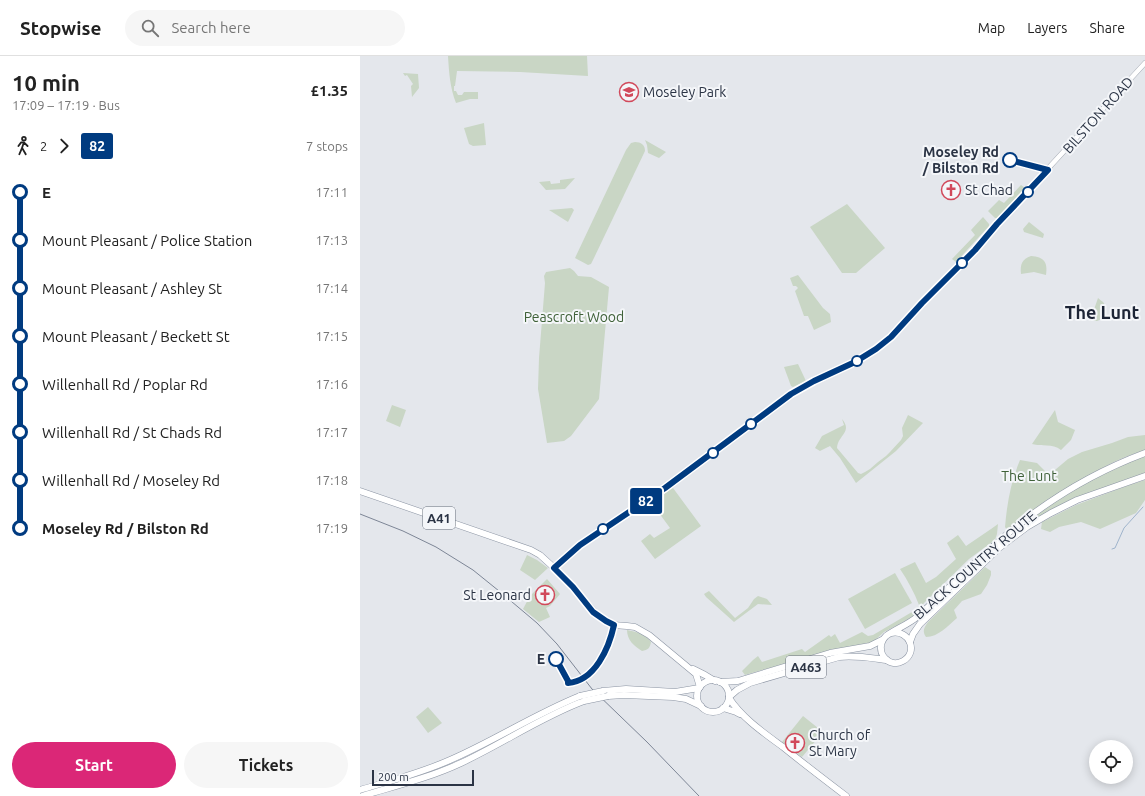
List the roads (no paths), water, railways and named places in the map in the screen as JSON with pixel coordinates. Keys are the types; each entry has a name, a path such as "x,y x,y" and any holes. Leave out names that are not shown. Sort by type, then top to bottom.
{"highway":[{"name":"BLACK COUNTRY ROUTE","path":"891,633 916,617 1012,530 1048,503 1112,466 1145,454"},
{"name":"BLACK COUNTRY ROUTE","path":"910,642 913,634 920,624 988,558 1027,527 1077,500 1145,476"},
{"name":"A41","path":"360,491 531,550 540,555 571,585 593,612 614,625 632,626 644,631 690,668 696,674 700,687"},
{"path":"896,632 902,634 910,642 910,650 906,658 898,662 887,660 881,651 882,640 891,633 896,632"},
{"name":"A463","path":"718,682 738,681 830,653 870,646 882,640"},
{"name":"A463","path":"729,697 737,690 750,683 839,657 853,656 887,660"},
{"name":"A41","path":"690,668 718,682"},
{"path":"360,790 448,762 550,709 603,691 626,689 675,692 700,687 709,681 718,682 724,685 728,690 729,697 727,703 723,708 716,712 705,710 701,706 686,699 673,697 624,695 582,699 458,764 427,776 362,796"},
{"path":"700,687 698,700 701,706"},
{"path":"729,697 736,707 770,738 846,796"},
{"path":"723,708 736,712 747,718"}],"main road":[{"name":"BILSTON ROAD","path":"554,568 580,545 665,488 791,394 814,381 866,356 891,337 922,303 975,250 997,224 1145,63"}],"waterway":[{"path":"1112,549 1115,548 1124,528 1143,507"}],"tram line":[{"path":"360,514 403,531 436,547 473,570 499,591 537,623 557,644 592,689 647,742 699,796"}],"place":[{"name":"Moseley Park","path":"629,92"},
{"name":"Moseley Rd / Bilston Rd","path":"1010,160"},
{"name":"St Chad","path":"951,190"},
{"name":"St Leonard","path":"545,595"},
{"name":"E","path":"556,659"},
{"name":"Church of St Mary","path":"795,743"}],"district":[{"name":"The Lunt","path":"1102,313"}],"park label":[{"name":"Peascroft Wood","path":"574,317"}]}
